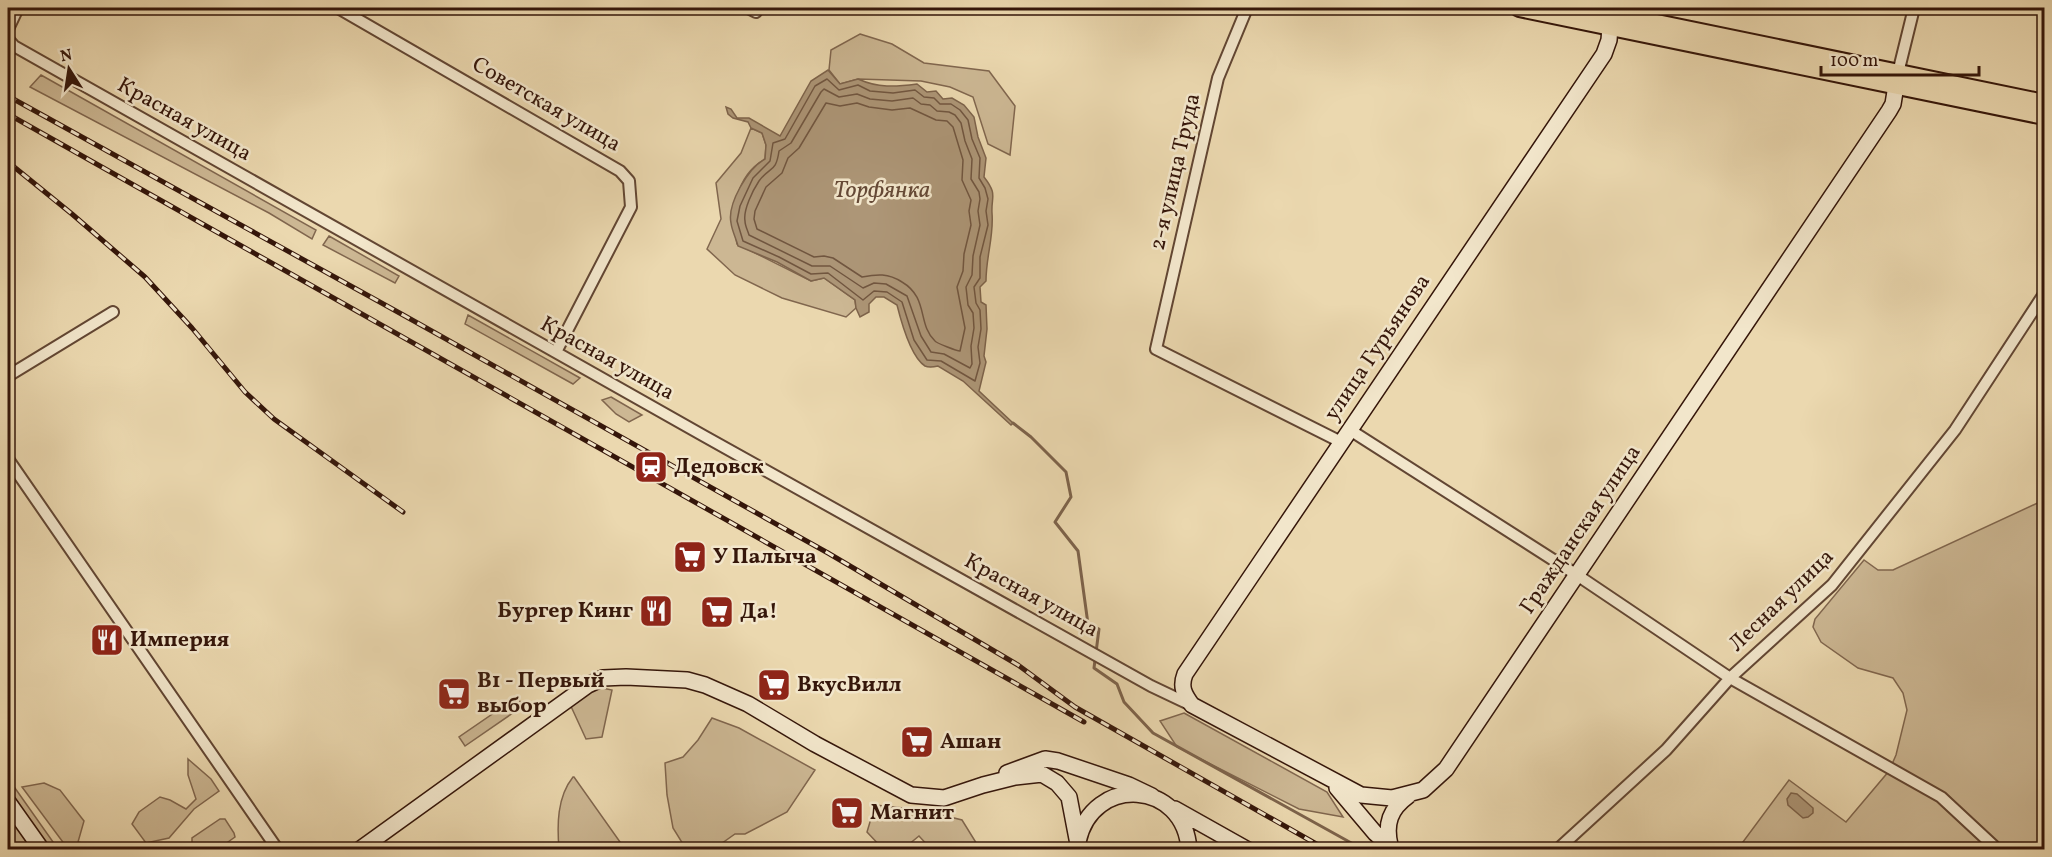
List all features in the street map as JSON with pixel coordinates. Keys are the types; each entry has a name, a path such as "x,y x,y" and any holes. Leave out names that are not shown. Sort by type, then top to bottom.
{"main road":[{"path":"1519,8 1611,15"},
{"path":"1584,8 1897,79 2044,116"},
{"path":"1897,79 2044,103"}],"street":[{"path":"8,29 9,22 18,8"},
{"name":"Советская улица","path":"338,8 620,171 629,181 631,207 556,352"},
{"name":"2-я улица Труда","path":"1247,8 1218,78 1156,349 1346,436"},
{"path":"1897,79 1914,8"},
{"name":"улица Гурьянова","path":"1192,705 1182,688 1185,674 1604,54 1609,40 1611,15"},
{"name":"Красная улица","path":"8,39 14,46 556,352 1151,686 1192,705"},
{"name":"Гражданская улица","path":"1192,705 1361,795 1392,798 1418,791 1446,769 1889,111 1893,104 1897,79"},
{"name":"Лесная улица","path":"1557,849 1666,750 1730,678 1832,585 1955,430 2044,294"},
{"path":"8,376 112,312"},
{"path":"1346,436 1577,575 1730,678 1941,797 1998,849"},
{"path":"8,459 278,849"},
{"path":"359,849 588,685 603,678 626,677 687,680 730,695 911,795 944,798 1015,777 1042,774 1051,778 1069,797 1078,847"},
{"path":"983,785 1015,768 1045,759 1058,761 1105,776 1152,796 1248,849"},
{"path":"1321,774 1339,789 1375,833 1392,847"},
{"path":"1392,847 1388,827 1393,809 1399,802 1418,791"},
{"path":"1078,847 1085,822 1105,801 1132,793 1152,796"},
{"path":"8,802 42,849"},
{"path":"1169,806 1186,829 1189,849"}],"shaded area":[{"path":"860,34 892,44 924,63 989,71 1015,106 1010,155 988,144 973,97 950,87 921,81 858,79 840,84 829,70 831,50"},
{"path":"41,75 316,230 312,239 269,213 30,87"},
{"path":"751,128 762,133 766,145 765,159 747,175 737,197 734,220 737,244 811,281 824,278 855,300 856,308 846,317 782,298 735,275 707,249 721,219 716,183 741,153"},
{"path":"329,236 399,276 395,283 323,245"},
{"path":"468,315 580,378 573,384 465,324"},
{"path":"611,397 642,415 629,422 616,414 602,400"},
{"path":"2044,500 2044,849 1737,850 1789,780 1846,822 1889,771 1896,755 1907,710 1903,693 1893,678 1858,668 1821,642 1813,627 1815,619 1864,560 1878,570 1893,570"},
{"path":"602,688 612,690 602,737 586,739 569,702 584,693"},
{"path":"517,697 523,706 465,746 459,737"},
{"path":"1184,713 1327,792 1343,817 1299,809 1177,747 1160,721"},
{"path":"712,718 739,728 815,770 787,812 745,834 735,834 718,846 719,849 686,849 673,828 667,795 665,763 683,757 698,740"},
{"path":"188,759 211,779 219,791 194,809 169,838 146,843 132,824 139,812 160,797 186,809 196,799 188,775"},
{"path":"573,777 625,849 559,849 558,821 561,802"},
{"path":"10,781 58,849 52,849 19,807 9,790"},
{"path":"44,783 60,790 84,821 78,842 95,846 90,849 68,849 22,787"},
{"path":"875,805 922,810 962,820 980,849 931,849 919,836 903,849 883,849 867,832"},
{"path":"8,815 32,849 8,849 15,843 8,832"},
{"path":"220,819 225,819 235,837 218,849 195,849 192,838"}],"water":[{"name":"Торфянка","path":"828,70 840,84 858,79 887,86 917,84 927,92 936,91 943,99 952,98 964,105 974,117 986,158 984,177 993,195 992,230 986,281 980,287 981,302 986,305 987,329 984,356 986,362 979,391 1013,423 1011,425 963,381 938,366 927,367 920,361 907,338 897,305 884,297 876,297 869,304 869,312 860,317 855,300 824,278 811,281 777,262 738,246 731,223 732,206 746,178 765,159 766,145 762,133 751,128 748,122 733,118 728,114 726,107 731,109 737,118 749,118 780,136 811,81"},
{"path":"1791,793 1797,794 1813,808 1813,813 1803,818 1788,805 1787,799"}],"waterway":[{"path":"1013,423 1031,437 1066,472 1071,497 1055,522 1078,551 1088,624 1099,629 1094,668 1117,684 1124,702 1153,733 1364,850"}],"railway":[{"path":"8,96 828,553 1018,665 1075,707 1327,850"},
{"path":"8,114 1084,722"},
{"path":"8,162 145,277 192,328 245,392 274,419 403,512"}],"place":[{"name":"Дедовск","path":"651,467"},
{"name":"У Палыча","path":"690,557"},
{"name":"Бургер Кинг","path":"656,611"},
{"name":"Да!","path":"717,612"},
{"name":"Империя","path":"107,640"},
{"name":"ВкусВилл","path":"774,685"},
{"name":"В1 - Первый выбор","path":"454,694"},
{"name":"Ашан","path":"917,742"},
{"name":"Магнит","path":"847,813"}]}
